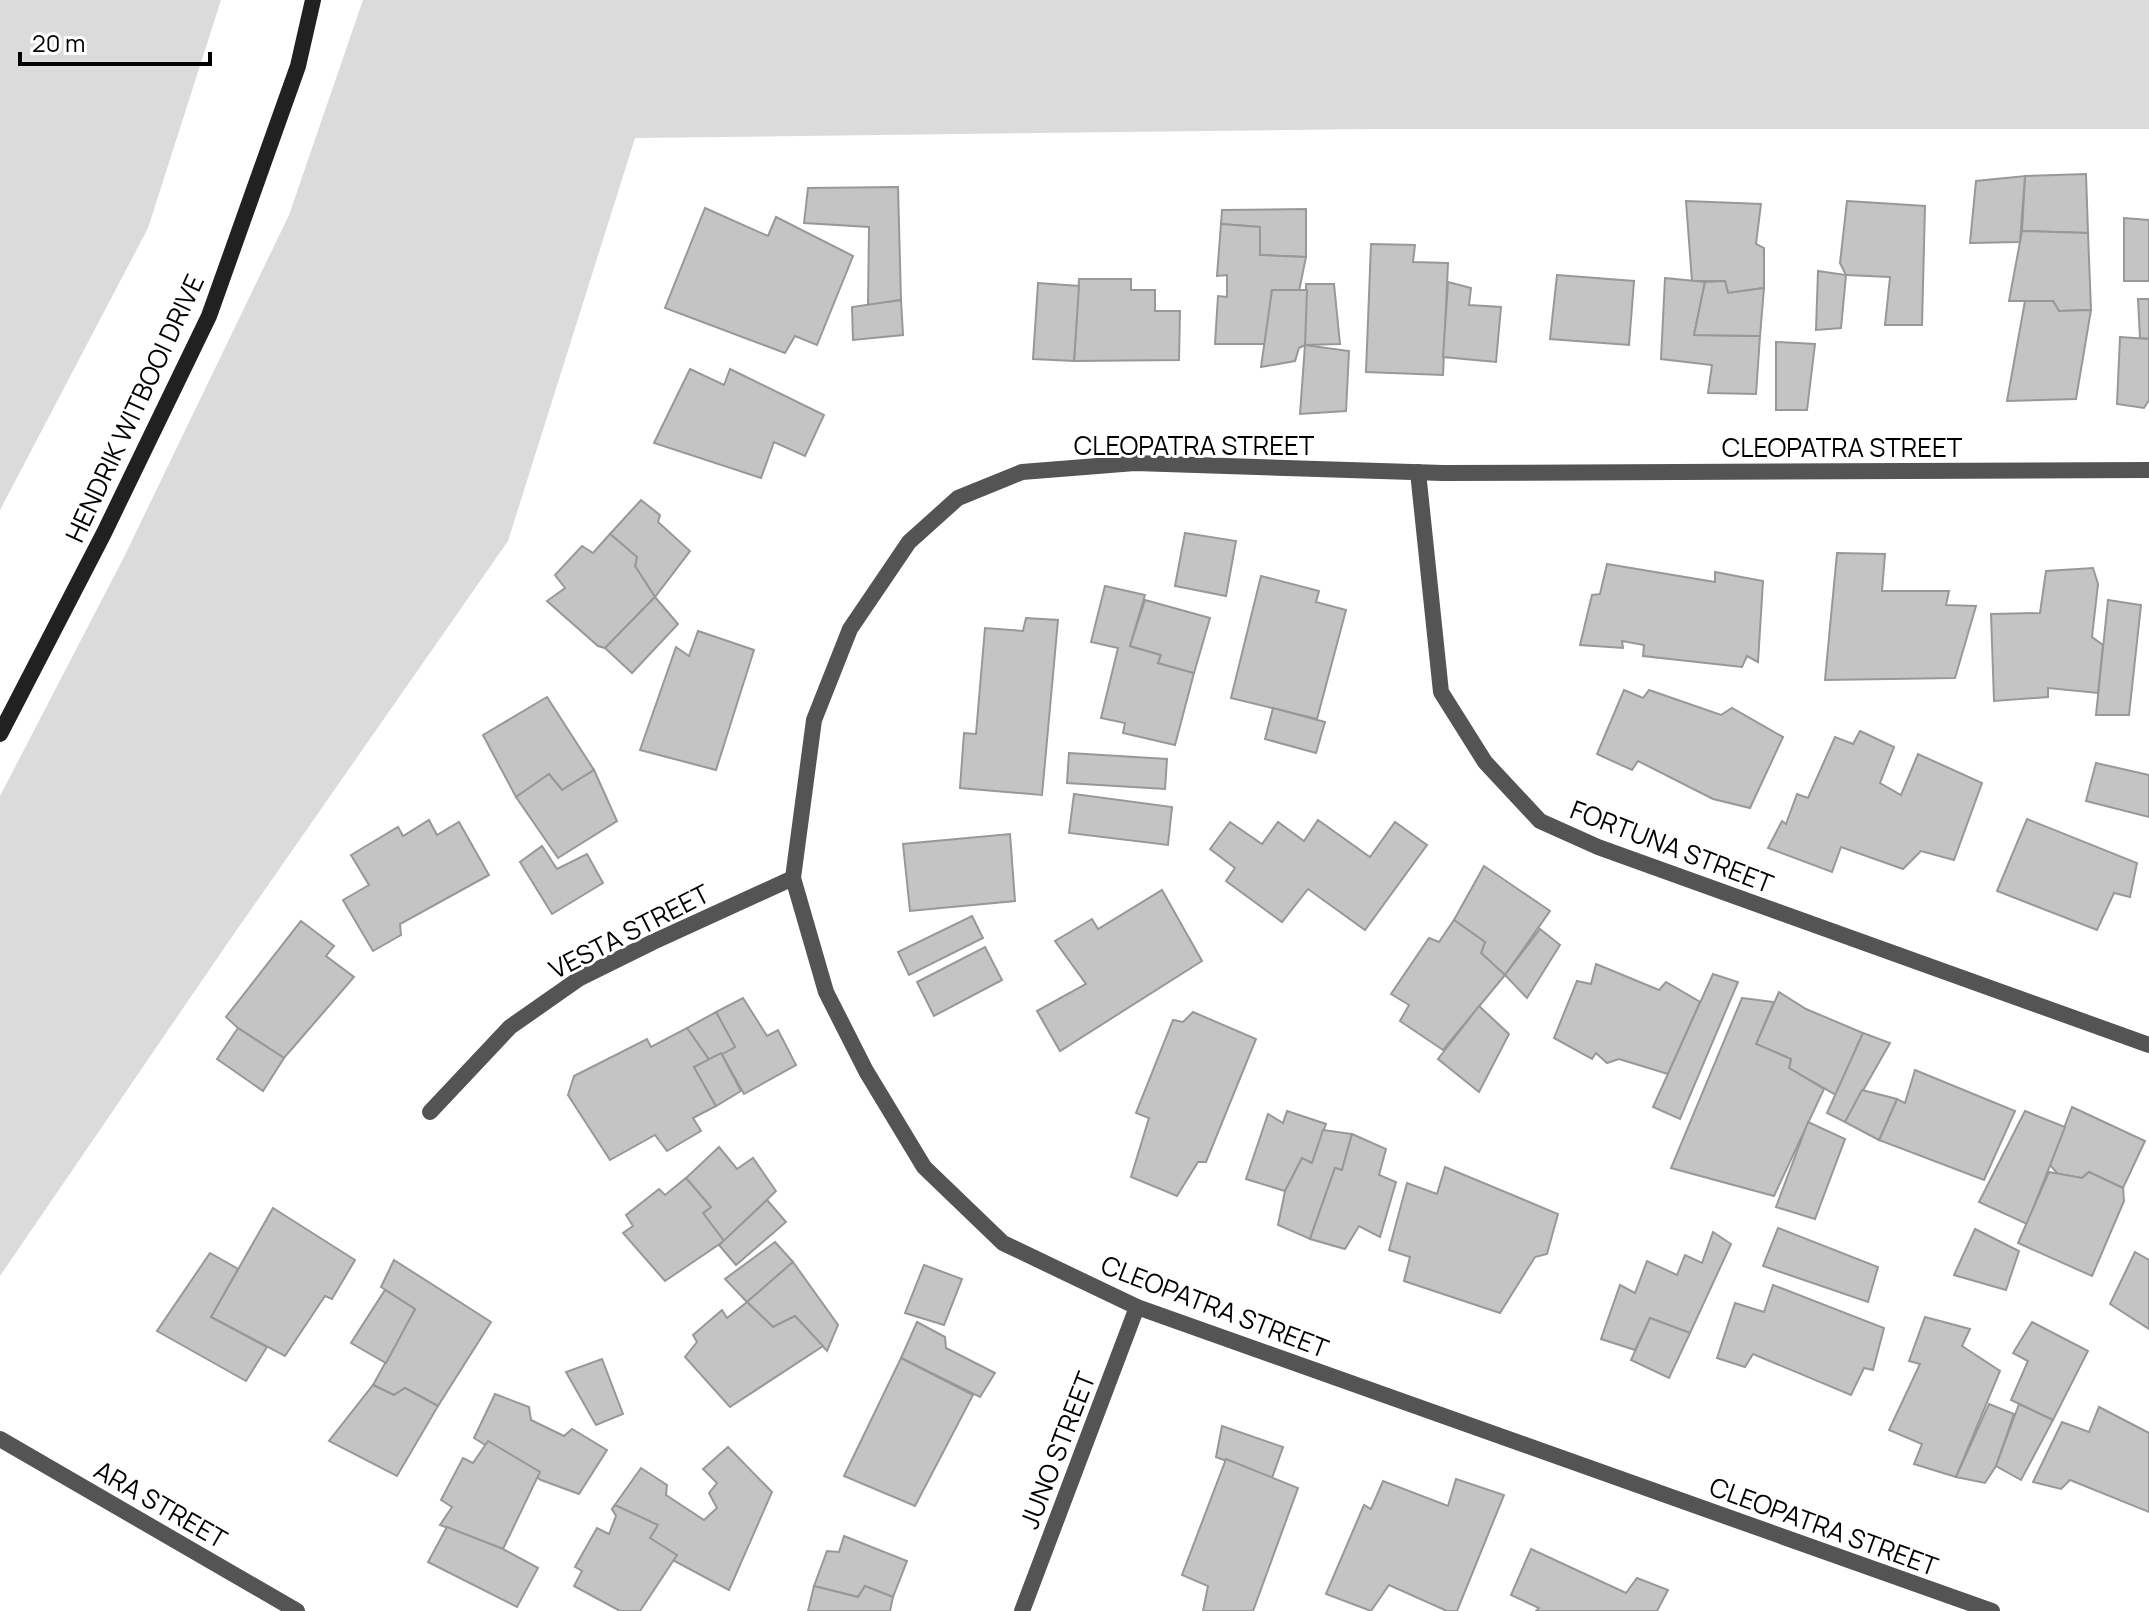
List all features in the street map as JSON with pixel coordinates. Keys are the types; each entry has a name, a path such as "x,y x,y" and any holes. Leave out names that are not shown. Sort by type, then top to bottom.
{"main road":[{"name":"HENDRIK WITBOOI DRIVE","path":"0,734 104,533 209,316 298,66 313,0"}],"street":[{"name":"CLEOPATRA STREET","path":"1992,1611 1137,1307 1003,1243 924,1167 866,1071 826,992 793,878 814,720 850,629 909,542 958,498 1022,472 1135,463 1418,472 2149,470"},
{"name":"FORTUNA STREET","path":"1418,472 1441,692 1485,762 1540,821 1598,847 2149,1045"},
{"name":"VESTA STREET","path":"430,1112 510,1027 580,978 793,878"},
{"name":"JUNO STREET","path":"1022,1611 1137,1307"},
{"name":"ARA STREET","path":"0,1439 297,1611"}],"shaded area":[{"path":"0,0 221,0 148,228 0,510"},
{"path":"363,0 2149,0 2149,129 1368,129 635,138 508,541 0,1276 0,796 124,557 289,215"}],"building":[{"path":"2086,174 2088,233 2022,231 2025,176"},
{"path":"2025,176 2020,242 1970,243 1976,181"},
{"path":"898,187 901,300 868,306 869,227 804,223 808,188"},
{"path":"1686,201 1761,204 1756,244 1764,248 1764,288 1728,293 1725,281 1692,281"},
{"path":"1847,201 1925,206 1922,325 1885,325 1890,277 1846,275 1840,263"},
{"path":"705,208 768,236 776,217 853,256 817,345 795,336 785,353 665,308"},
{"path":"1306,209 1306,257 1260,255 1260,227 1221,224 1222,210"},
{"path":"2124,218 2149,220 2149,281 2124,281"},
{"path":"1221,224 1260,227 1260,255 1306,257 1299,291 1272,290 1266,344 1215,344 1218,296 1227,297 1227,275 1217,276"},
{"path":"2022,231 2088,233 2091,310 2059,311 2053,301 2009,301"},
{"path":"1371,244 1415,245 1413,262 1448,263 1443,375 1366,372"},
{"path":"1818,271 1846,275 1841,328 1816,330"},
{"path":"1557,275 1634,281 1629,345 1550,339"},
{"path":"1665,278 1705,282 1694,335 1760,336 1756,394 1708,393 1712,365 1661,359"},
{"path":"1079,279 1131,279 1131,290 1155,290 1155,311 1180,311 1179,360 1074,361"},
{"path":"1725,281 1728,293 1764,288 1760,336 1694,335 1705,282"},
{"path":"1448,282 1471,288 1469,305 1501,307 1496,362 1443,357"},
{"path":"1038,283 1079,286 1074,361 1033,359"},
{"path":"1306,284 1334,284 1340,344 1305,345"},
{"path":"1272,290 1307,290 1305,345 1299,348 1295,361 1261,367"},
{"path":"2138,299 2149,299 2149,339 2140,338"},
{"path":"901,300 903,335 853,340 852,307"},
{"path":"2025,301 2053,301 2059,311 2091,310 2076,399 2007,401"},
{"path":"2120,337 2149,339 2149,400 2144,408 2117,404"},
{"path":"1776,342 1815,344 1807,410 1776,410"},
{"path":"1305,345 1349,351 1346,411 1300,414"},
{"path":"690,369 724,385 730,369 824,415 805,456 774,442 761,478 654,443"},
{"path":"641,500 660,515 658,522 690,551 655,597 635,566 637,557 610,534"},
{"path":"1185,533 1236,541 1226,596 1175,586"},
{"path":"610,534 637,557 635,566 655,597 605,648 598,646 547,601 565,588 555,575 582,546 593,553"},
{"path":"1837,553 1885,554 1882,591 1949,591 1946,605 1976,606 1955,678 1825,680"},
{"path":"1607,564 1715,582 1715,572 1763,581 1758,662 1747,656 1742,667 1643,656 1644,645 1622,641 1623,648 1580,645 1592,595 1600,594"},
{"path":"2093,568 2098,584 2092,637 2103,645 2098,693 2048,688 2048,697 1994,701 1991,614 2040,613 2046,571"},
{"path":"1261,576 1319,591 1316,602 1346,610 1317,719 1231,698"},
{"path":"1105,586 1145,595 1130,646 1161,655 1158,663 1194,673 1175,745 1123,733 1125,723 1101,718 1118,648 1091,642"},
{"path":"655,597 678,624 632,673 605,648"},
{"path":"1145,600 1210,618 1194,673 1158,663 1161,655 1130,646"},
{"path":"2108,600 2141,605 2129,715 2096,715"},
{"path":"1026,618 1058,620 1042,795 960,788 964,733 976,734 985,628 1023,631"},
{"path":"698,631 754,650 716,770 640,750 676,647 689,656"},
{"path":"1624,690 1643,698 1649,690 1721,715 1732,708 1783,737 1750,808 1713,799 1638,761 1632,770 1597,754"},
{"path":"547,697 594,770 562,790 549,774 516,797 483,735"},
{"path":"1273,708 1325,722 1316,753 1265,739"},
{"path":"1860,731 1894,747 1880,783 1901,795 1918,754 1982,783 1954,860 1921,851 1903,869 1841,847 1832,872 1768,848 1782,821 1786,824 1797,794 1808,798 1835,737 1853,744"},
{"path":"1069,753 1167,759 1165,789 1067,783"},
{"path":"2096,763 2149,775 2149,817 2086,801"},
{"path":"594,770 617,821 558,858 516,797 549,774 562,790"},
{"path":"1074,794 1172,807 1168,845 1069,833"},
{"path":"2027,819 2137,863 2130,897 2114,893 2097,930 1997,891"},
{"path":"429,820 437,835 459,822 489,875 400,924 401,935 373,951 343,900 369,885 351,855 398,827 403,836"},
{"path":"1318,820 1370,857 1395,822 1427,845 1365,930 1308,889 1282,922 1226,881 1235,868 1210,849 1230,822 1262,844 1278,822 1304,841"},
{"path":"1010,834 1015,901 910,911 903,844"},
{"path":"542,846 557,869 587,854 603,883 552,914 520,862"},
{"path":"1484,866 1550,911 1505,975 1481,953 1485,942 1454,920"},
{"path":"1162,890 1202,961 1060,1051 1037,1011 1086,984 1055,941 1092,919 1098,929"},
{"path":"972,916 983,938 909,975 898,952"},
{"path":"1454,920 1485,942 1481,953 1505,975 1443,1050 1400,1021 1409,1005 1391,994 1429,938 1439,942"},
{"path":"301,921 334,946 326,956 354,977 284,1058 226,1017"},
{"path":"1540,929 1560,945 1527,998 1505,975"},
{"path":"985,947 1002,980 934,1016 917,982"},
{"path":"1596,964 1659,990 1666,982 1700,1002 1668,1074 1619,1059 1607,1063 1596,1053 1592,1059 1554,1038 1577,981 1591,984"},
{"path":"1713,974 1738,982 1680,1119 1653,1107"},
{"path":"1779,992 1806,1009 1863,1033 1836,1095 1789,1068 1791,1059 1756,1044"},
{"path":"743,998 767,1036 778,1030 796,1065 744,1094 721,1053 735,1047 716,1012"},
{"path":"1742,998 1774,1002 1756,1044 1791,1059 1789,1068 1824,1089 1774,1196 1671,1168"},
{"path":"1479,1006 1509,1034 1479,1092 1438,1059"},
{"path":"716,1012 735,1047 710,1061 687,1028"},
{"path":"1193,1012 1256,1039 1206,1162 1198,1162 1177,1196 1131,1177 1149,1118 1136,1113 1173,1020 1183,1022"},
{"path":"238,1028 284,1058 263,1091 217,1059"},
{"path":"687,1028 710,1061 694,1067 716,1106 693,1118 701,1131 667,1151 655,1135 610,1160 568,1095 574,1076 647,1039 651,1047"},
{"path":"1863,1033 1890,1043 1845,1122 1827,1113"},
{"path":"721,1053 741,1091 716,1106 694,1067"},
{"path":"1915,1070 2015,1111 1984,1180 1879,1140 1897,1099 1905,1103"},
{"path":"1862,1090 1897,1099 1879,1140 1845,1122"},
{"path":"2072,1107 2145,1141 2123,1188 2089,1172 2082,1178 2058,1174 2050,1165"},
{"path":"1287,1111 1326,1124 1312,1163 1302,1158 1285,1191 1246,1179 1268,1114 1283,1123"},
{"path":"2025,1111 2065,1127 2027,1224 1979,1202"},
{"path":"1808,1122 1845,1139 1815,1219 1776,1207"},
{"path":"1323,1130 1352,1134 1342,1170 1335,1168 1310,1239 1278,1225 1285,1191 1302,1158 1312,1163"},
{"path":"1352,1134 1386,1149 1379,1175 1396,1182 1380,1237 1359,1226 1345,1249 1310,1239 1335,1168 1342,1170"},
{"path":"719,1147 737,1169 753,1158 776,1191 724,1241 703,1213 711,1207 686,1178"},
{"path":"1445,1167 1558,1214 1547,1254 1535,1257 1500,1313 1404,1281 1410,1257 1389,1250 1407,1183 1437,1194"},
{"path":"2049,1172 2082,1178 2089,1172 2123,1188 2124,1201 2092,1276 2018,1243"},
{"path":"686,1178 711,1207 703,1213 724,1241 665,1281 623,1233 633,1226 626,1215 659,1189 665,1195"},
{"path":"767,1200 786,1222 736,1265 719,1245"},
{"path":"273,1208 355,1260 332,1299 325,1296 285,1356 211,1317"},
{"path":"1778,1228 1878,1267 1868,1302 1763,1266"},
{"path":"1975,1229 2019,1251 2006,1290 1954,1275"},
{"path":"1713,1232 1731,1244 1690,1333 1650,1318 1635,1350 1601,1339 1620,1285 1635,1293 1647,1261 1677,1275 1685,1255 1702,1263"},
{"path":"775,1242 793,1262 747,1302 725,1279"},
{"path":"2135,1252 2149,1260 2149,1329 2110,1304"},
{"path":"210,1253 238,1269 211,1317 267,1347 246,1381 157,1331"},
{"path":"394,1260 491,1322 438,1406 405,1388 394,1395 373,1385 415,1309 381,1287"},
{"path":"793,1262 838,1325 827,1351 795,1316 773,1327 747,1302"},
{"path":"924,1265 962,1279 944,1325 905,1313"},
{"path":"1773,1285 1884,1328 1873,1370 1864,1368 1851,1395 1753,1354 1745,1367 1717,1358 1735,1303 1764,1312"},
{"path":"385,1290 415,1309 386,1363 351,1343"},
{"path":"747,1302 773,1327 795,1316 823,1346 730,1407 685,1357 697,1342 693,1335 722,1310 727,1318"},
{"path":"1925,1317 1970,1329 1962,1346 2000,1371 1956,1477 1914,1464 1922,1444 1889,1430 1920,1364 1909,1361"},
{"path":"1650,1318 1690,1333 1669,1378 1631,1360"},
{"path":"917,1322 945,1337 946,1348 995,1373 980,1397 901,1358"},
{"path":"2032,1322 2088,1351 2053,1420 2011,1400 2028,1361 2013,1353"},
{"path":"901,1358 973,1395 915,1506 844,1476"},
{"path":"602,1359 623,1414 596,1425 566,1372"},
{"path":"373,1385 394,1395 405,1388 438,1406 397,1476 329,1441"},
{"path":"495,1394 529,1407 531,1420 564,1436 572,1429 607,1450 579,1494 541,1480 474,1438"},
{"path":"1989,1404 2014,1414 1996,1466 1985,1483 1956,1477"},
{"path":"2019,1404 2053,1420 2021,1480 1996,1466"},
{"path":"2099,1407 2149,1433 2149,1512 2070,1480 2061,1489 2033,1482 2062,1422 2089,1432"},
{"path":"1222,1426 1283,1447 1272,1478 1216,1457"},
{"path":"488,1441 540,1472 503,1549 440,1525 452,1507 441,1500 463,1458 473,1463"},
{"path":"728,1447 772,1492 729,1590 663,1555 650,1543 642,1529 612,1509 641,1468 667,1485 666,1495 704,1520 717,1508 709,1493 717,1483 703,1469"},
{"path":"1226,1459 1298,1488 1253,1611 1203,1611 1208,1586 1182,1575"},
{"path":"1456,1479 1504,1495 1457,1611 1447,1611 1389,1585 1371,1611 1326,1594 1364,1505 1371,1509 1383,1481 1448,1506"},
{"path":"615,1505 658,1525 650,1538 677,1555 640,1611 620,1611 574,1586 582,1571 575,1567 597,1528 609,1534 616,1516 612,1509"},
{"path":"447,1527 503,1549 538,1568 517,1607 428,1562"},
{"path":"844,1536 907,1561 893,1597 865,1586 858,1597 814,1586 827,1551 839,1552"},
{"path":"1531,1549 1626,1593 1637,1578 1668,1590 1657,1611 1536,1611 1539,1608 1511,1595"},
{"path":"814,1586 858,1597 865,1586 893,1597 890,1611 808,1611"}]}
